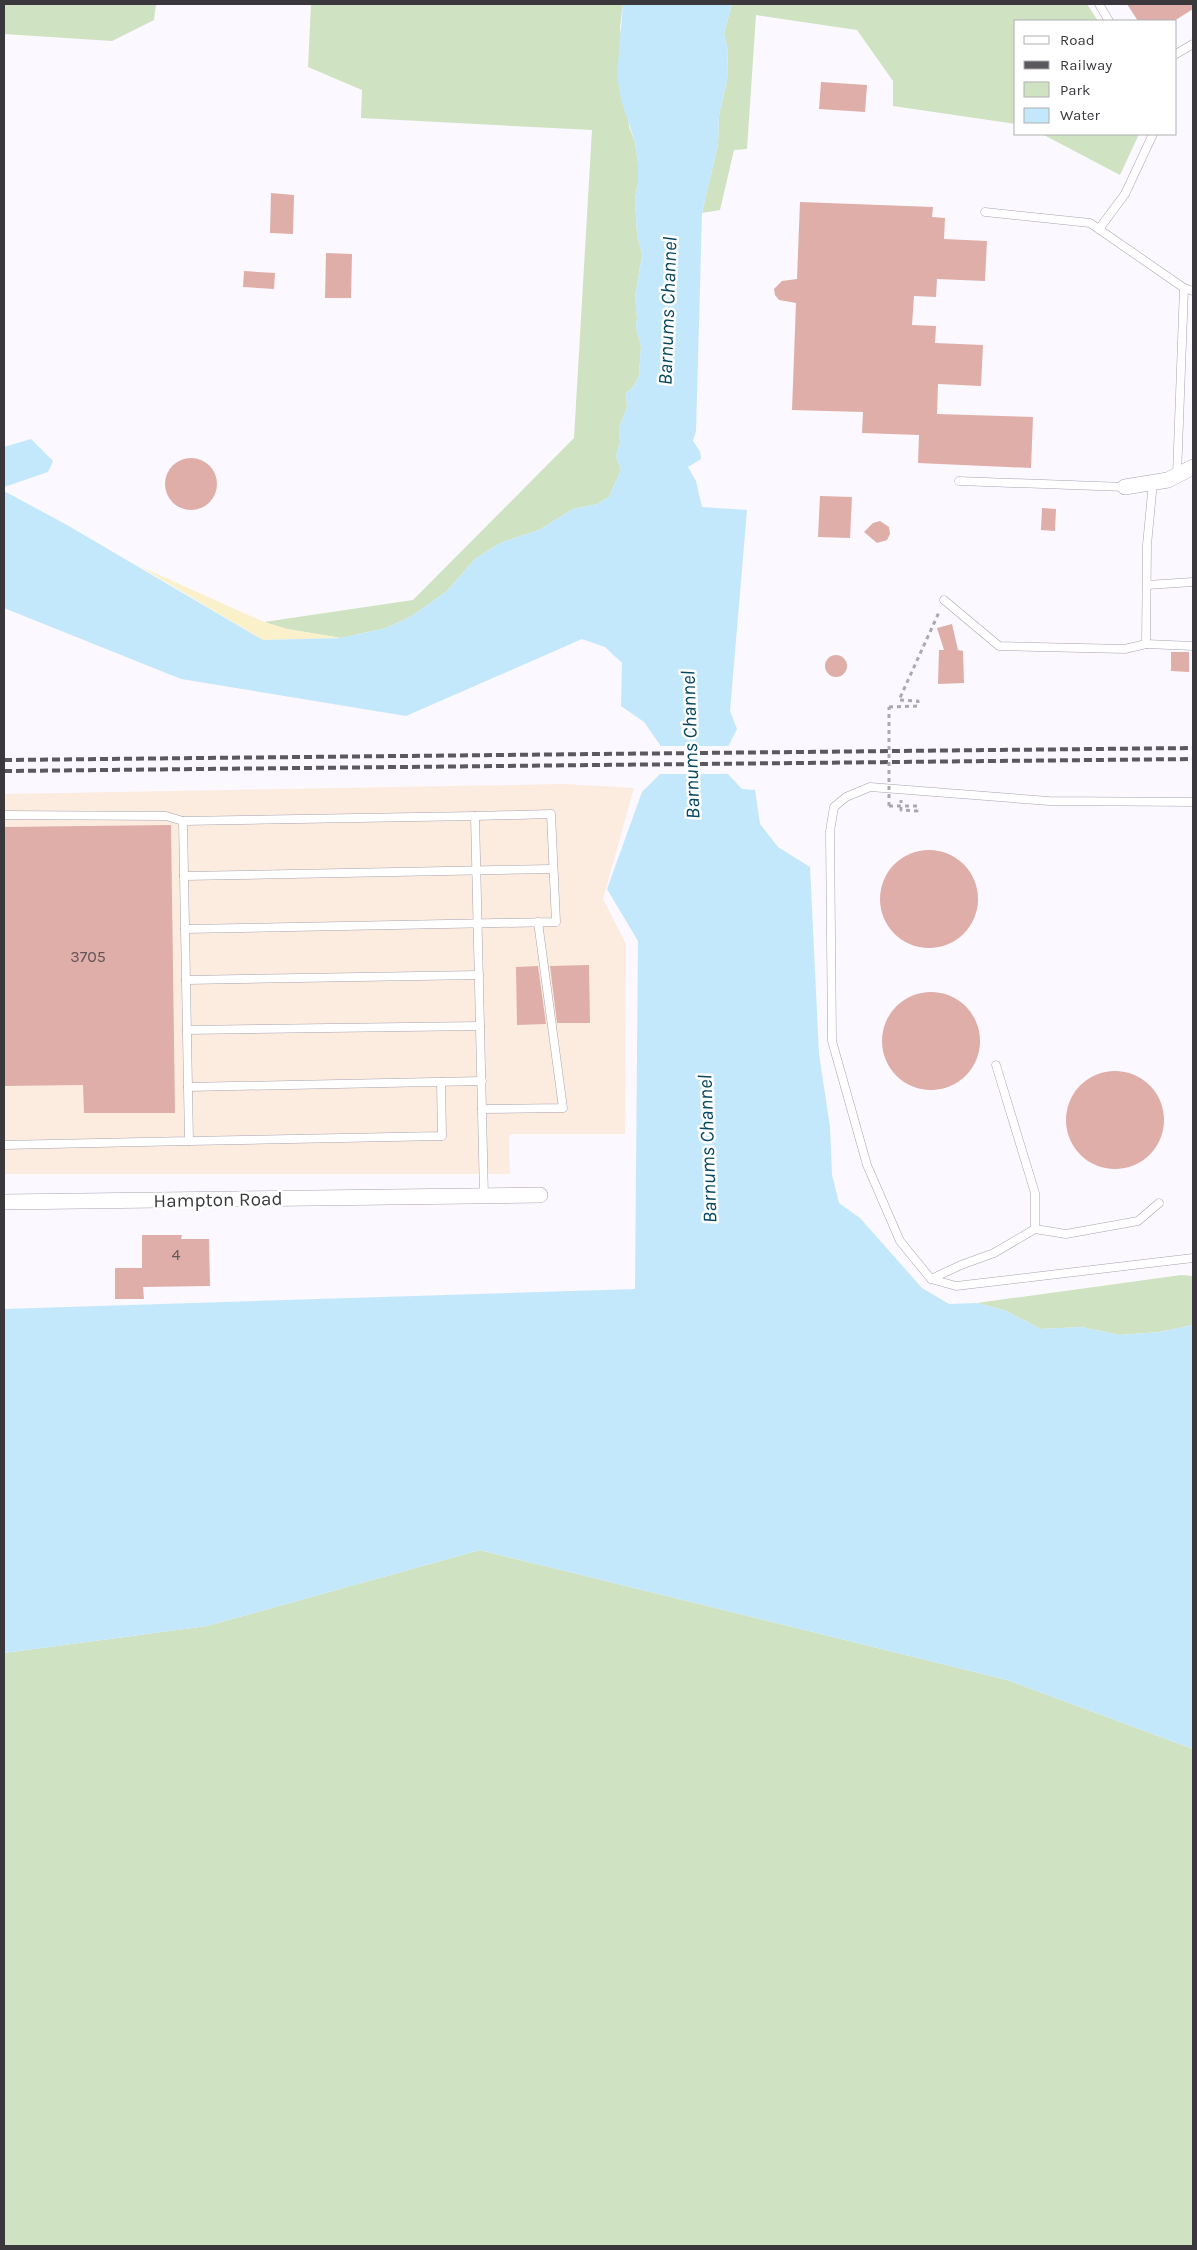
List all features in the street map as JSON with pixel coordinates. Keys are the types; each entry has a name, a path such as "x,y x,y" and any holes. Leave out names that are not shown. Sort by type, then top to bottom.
{"street":[{"path":"1125,488 1177,475 1193,468"},
{"name":"Hampton Road","path":"4,1202 540,1195"}],"lane":[{"path":"1099,4 1108,20"},
{"path":"1177,53 1193,44"},
{"path":"1099,230 1124,194 1154,135"},
{"path":"984,212 1090,223 1184,288 1193,291"},
{"path":"1177,475 1184,288"},
{"path":"959,481 1125,488"},
{"path":"1146,644 1148,545 1153,482"},
{"path":"1147,585 1193,582"},
{"path":"944,600 999,646 1125,649 1146,644 1193,646"},
{"path":"1193,802 1049,801 870,787 846,797 834,807 830,831 832,1041 867,1165 900,1241 931,1279 956,1286 1193,1258"},
{"path":"4,815 166,816 183,821 551,814 556,922 185,929"},
{"path":"475,816 484,1196"},
{"path":"183,821 189,1141"},
{"path":"184,876 553,869"},
{"path":"482,1109 563,1108 538,922"},
{"path":"186,980 479,975"},
{"path":"187,1030 480,1026"},
{"path":"996,1065 1035,1193 1035,1230"},
{"path":"188,1087 482,1081"},
{"path":"4,1145 442,1136 442,1082"},
{"path":"931,1279 994,1253 1035,1230 1066,1234 1138,1221 1159,1203"}],"path":[{"path":"901,810 917,811 917,806 888,806 888,707 918,706 918,701 899,700 944,600"}],"shaded area":[{"path":"563,784 634,788 603,899 626,944 625,1134 509,1134 510,1174 4,1174 4,794"}],"green space":[{"path":"4,4 156,4 154,20 112,41 4,34"},
{"path":"311,4 623,4 620,27 629,127 635,142 638,163 638,182 635,199 637,234 642,255 635,297 636,328 641,346 639,376 633,387 626,393 627,407 619,428 620,442 616,456 621,470 609,497 597,504 573,509 539,530 500,543 475,559 447,591 412,616 386,628 341,638 287,629 264,622 413,600 574,438 592,130 361,118 362,90 308,67"},
{"path":"732,4 1087,4 1097,20 1014,20 1014,124 893,106 893,81 857,30 756,15 747,149 734,150 720,210 702,213 718,144 719,115 727,81 728,51 724,33"},
{"path":"1044,135 1139,135 1120,175"},
{"path":"1181,1275 1193,1276 1193,1325 1159,1332 1119,1335 1081,1327 1041,1329 1004,1310 977,1303"},
{"path":"480,1550 1007,1680 1193,1749 1193,2246 4,2246 4,1653 207,1626"}],"sand":[{"path":"139,566 264,622 287,629 341,638 263,640"}],"water":[{"name":"Barnums Channel","path":"623,4 732,4 724,33 728,51 727,81 719,115 718,144 702,213 696,431 693,441 700,451 701,459 688,467 696,481 702,507 747,510 730,711 737,729 728,747 727,773 742,789 755,790 760,824 778,847 810,867 819,1054 830,1127 832,1175 839,1203 860,1218 922,1288 949,1304 977,1303 1004,1310 1041,1329 1081,1327 1119,1335 1159,1332 1193,1325 1193,1749 1007,1680 480,1550 207,1626 4,1653 4,1309 635,1289 638,941 607,889 642,792 660,774 660,745 644,722 621,706 622,663 605,647 582,639 406,716 181,679 4,608 4,491 67,525 263,640 341,638 386,628 412,616 447,591 475,559 500,543 539,530 573,509 597,504 609,497 621,470 616,456 620,442 619,428 627,407 626,393 633,387 639,376 641,346 636,328 635,297 642,255 637,234 635,199 638,182 638,163 635,142 621,100 617,75"},
{"path":"31,439 53,461 48,472 4,487 4,447"}],"pier":[{"path":"658,746 732,746 731,774 657,774"}],"building":[{"path":"1127,4 1193,4 1193,9 1176,20 1137,20"},
{"path":"821,82 867,85 865,112 819,109"},
{"path":"271,193 294,195 293,234 270,233"},
{"path":"800,202 933,207 932,217 945,218 944,239 987,241 985,281 937,279 936,297 914,296 912,325 936,326 935,343 983,345 981,386 938,384 937,414 1033,417 1031,468 918,463 919,435 862,433 863,412 792,410 796,303 779,300 775,295 774,289 782,281 797,279"},
{"path":"326,253 352,254 351,298 325,298"},
{"path":"244,271 275,273 274,289 243,287"},
{"path":"186,458 196,458 205,462 213,470 217,484 213,498 205,506 196,510 186,510 177,506 169,498 165,489 165,479 169,470 177,462"},
{"path":"820,496 852,497 850,538 818,537"},
{"path":"1042,508 1056,509 1055,531 1041,530"},
{"path":"880,521 889,527 890,534 887,540 877,543 864,532 873,523"},
{"path":"952,624 958,650 963,651 964,683 938,684 939,650 944,650 937,628"},
{"path":"1171,652 1189,652 1189,672 1171,671"},
{"path":"836,655 844,658 847,666 844,674 836,677 828,674 825,666 828,658"},
{"path":"171,825 175,1113 84,1113 83,1085 4,1086 4,827"},
{"path":"929,850 939,851 956,858 970,872 977,889 977,909 970,926 956,940 939,947 929,948 919,947 902,940 888,926 881,909 880,899 881,889 888,872 902,858 919,851"},
{"path":"589,965 590,1023 557,1023 550,966"},
{"path":"538,966 546,1024 517,1025 516,967"},
{"path":"931,992 941,993 958,1000 972,1014 979,1031 979,1051 972,1068 958,1082 941,1089 931,1090 921,1089 904,1082 890,1068 883,1051 882,1041 883,1031 890,1014 904,1000 921,993"},
{"path":"1115,1071 1125,1072 1142,1079 1156,1093 1163,1110 1163,1130 1156,1147 1142,1161 1125,1168 1115,1169 1105,1168 1088,1161 1074,1147 1067,1130 1066,1120 1067,1110 1074,1093 1088,1079 1105,1072"},
{"path":"142,1235 182,1235 181,1239 209,1239 210,1286 143,1287 144,1299 115,1299 115,1268 142,1268"}],"railway":[{"path":"4,760 1193,748"},
{"path":"4,771 1193,759"}]}
